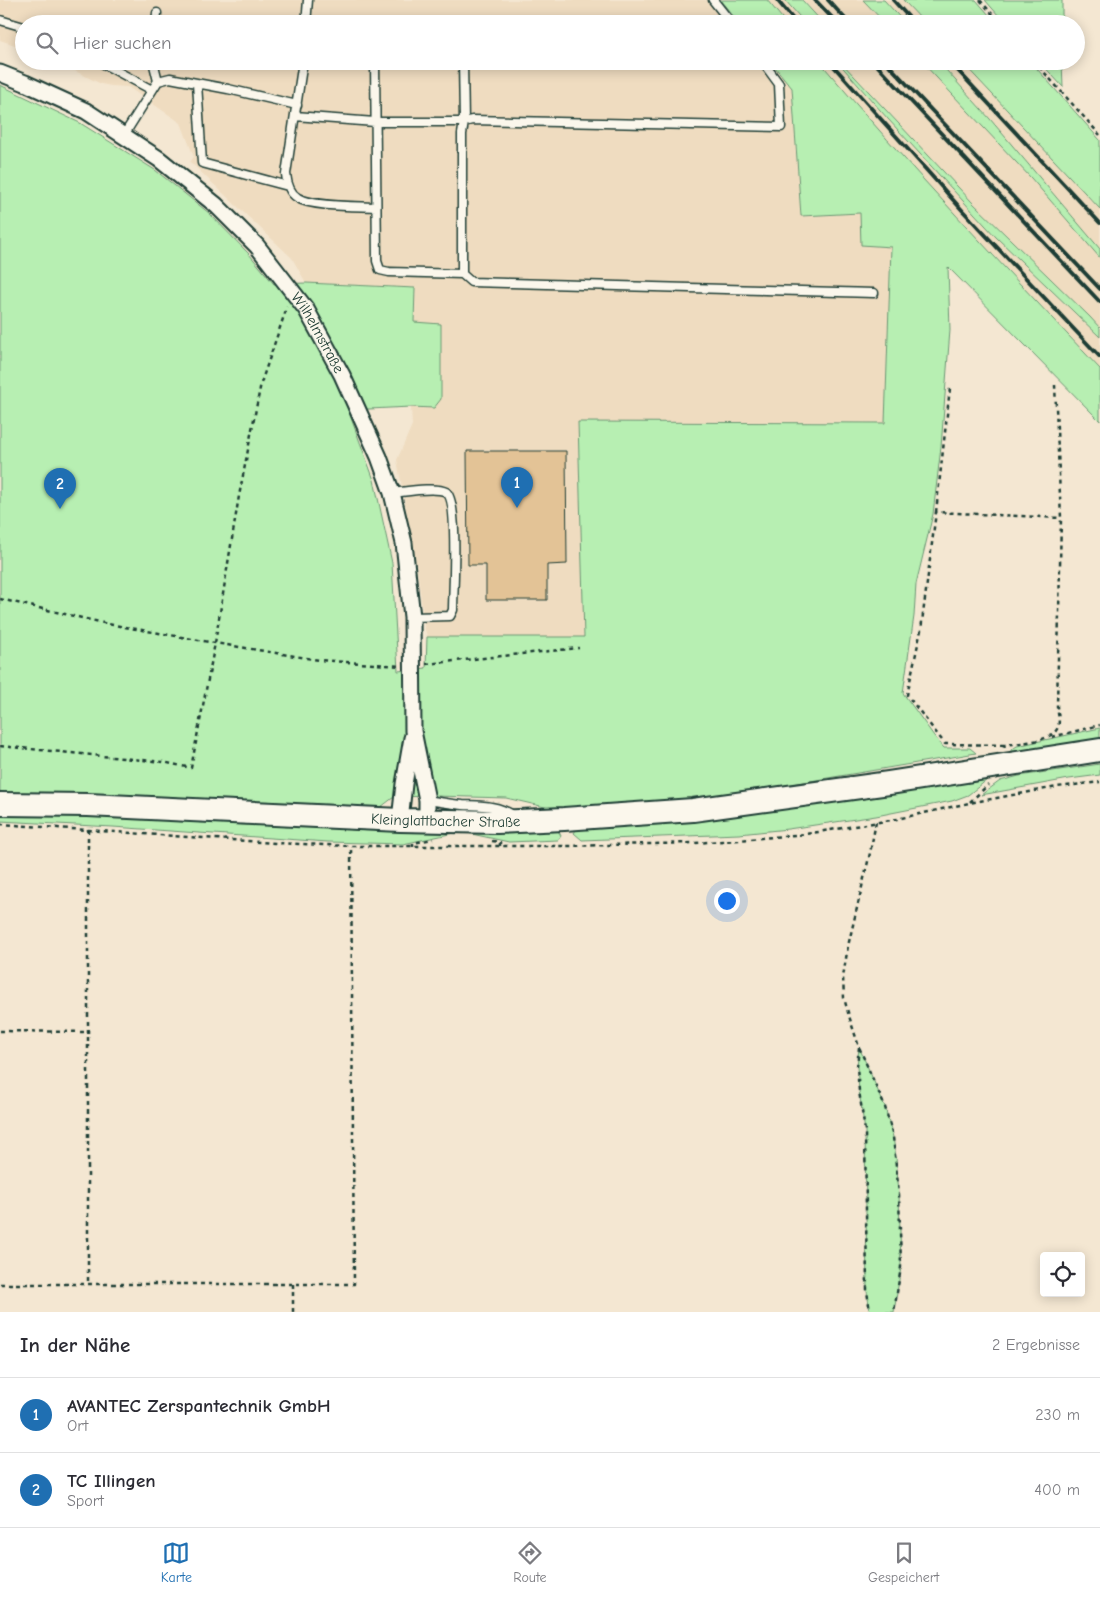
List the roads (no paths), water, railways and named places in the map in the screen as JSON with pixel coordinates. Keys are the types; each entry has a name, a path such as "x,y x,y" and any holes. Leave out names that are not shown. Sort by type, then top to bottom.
{"street":[{"name":"Wilhelmstraße","path":"0,73 86,111 159,159 216,205 257,246 306,309 342,375 379,457 392,493 404,543 412,617 413,731 427,810"},
{"name":"Wilhelmstraße","path":"400,820 413,731"},
{"name":"Kleinglattbacher Straße","path":"0,804 88,805 400,820 427,810 523,821 692,810 889,783 1006,754 1100,750"}],"lane":[{"path":"307,15 308,0"},
{"path":"713,0 725,15"},
{"path":"0,20 15,24"},
{"path":"115,70 152,90"},
{"path":"155,70 158,81"},
{"path":"302,70 286,174 288,186 297,198 314,203 376,207"},
{"path":"375,70 377,261 380,270 389,272 462,274 471,282 874,292"},
{"path":"462,274 463,70"},
{"path":"295,116 375,122 464,122 472,120 781,127 779,84 769,70"},
{"path":"124,135 158,81 170,78 297,105"},
{"path":"197,83 202,163 288,186"},
{"path":"392,493 437,489 446,492 451,499 454,522 453,610 450,616 412,617"}],"railway":[{"path":"777,0 790,15"},
{"path":"815,0 829,15"},
{"path":"828,0 842,15"},
{"path":"893,0 907,15"},
{"path":"837,70 963,211 1100,357"},
{"path":"881,70 1100,302"},
{"path":"893,70 1100,289"},
{"path":"957,70 1100,223"}],"place":[{"name":"AVANTEC Zerspantechnik GmbH","path":"517,508"},
{"name":"TC Illingen","path":"60,509"}]}
